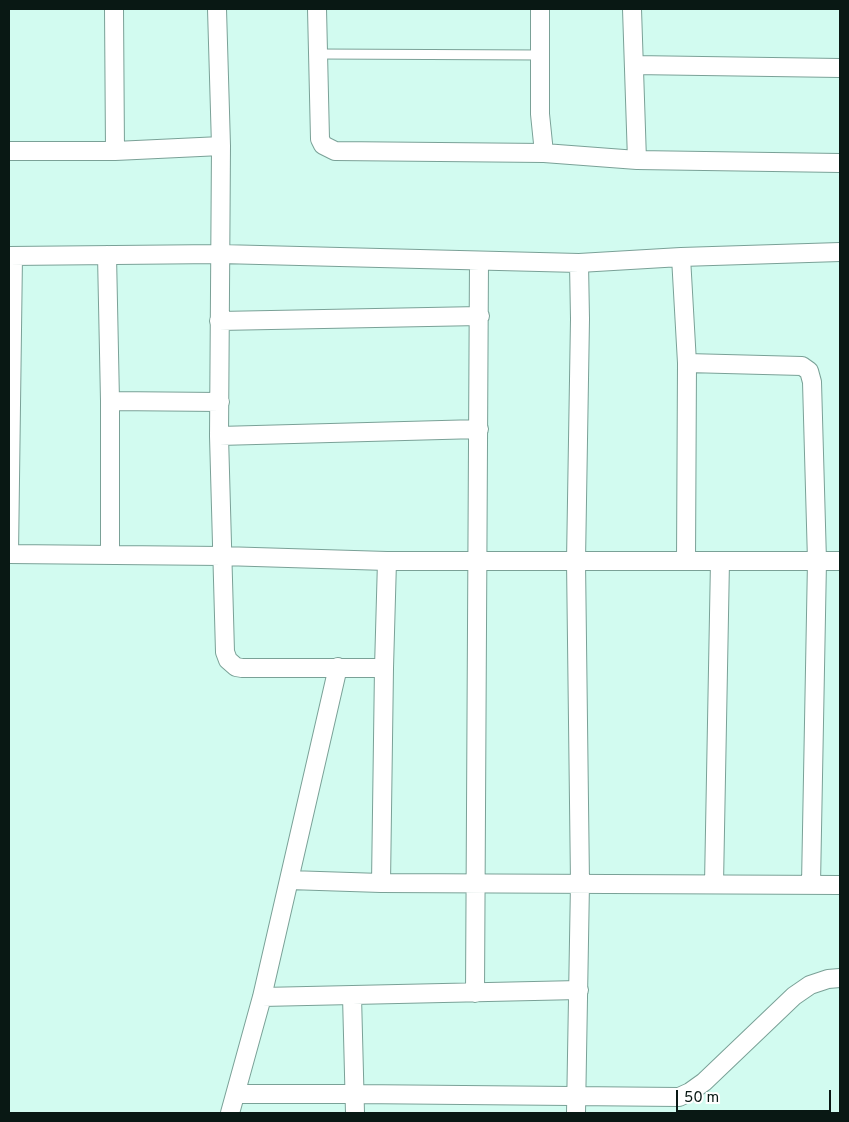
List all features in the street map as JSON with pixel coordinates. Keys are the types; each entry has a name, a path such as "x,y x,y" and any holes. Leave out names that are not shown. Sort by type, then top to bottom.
{"street":[{"path":"114,9 115,151"},
{"path":"216,9 221,146 219,321 225,652 228,660 236,667 242,668 384,668"},
{"path":"317,9 320,139 323,145 335,151 544,154 636,160 840,163"},
{"path":"540,9 540,114 544,154"},
{"path":"632,9 636,160"},
{"path":"634,65 840,68"},
{"path":"9,150 115,151 221,146"},
{"path":"840,252 681,257 579,263 220,254 11,256 9,554 222,556 388,561 840,561"},
{"path":"107,255 110,401 110,555"},
{"path":"681,257 687,363 686,561"},
{"path":"475,993 479,261"},
{"path":"576,1105 580,883 576,561 580,318 579,263"},
{"path":"219,321 480,316"},
{"path":"687,363 802,366 808,371 812,382 817,561 811,884"},
{"path":"110,401 220,402"},
{"path":"220,436 479,429"},
{"path":"381,883 384,668 388,561"},
{"path":"714,884 720,561"},
{"path":"230,1113 262,997 338,667"},
{"path":"289,880 381,883 840,884"},
{"path":"236,1094 355,1094 576,1105 678,1097 690,1092 704,1082 794,996 810,985 828,979 840,978"},
{"path":"262,997 579,990"},
{"path":"352,996 355,1113"}],"lane":[{"path":"318,54 540,55"}]}
